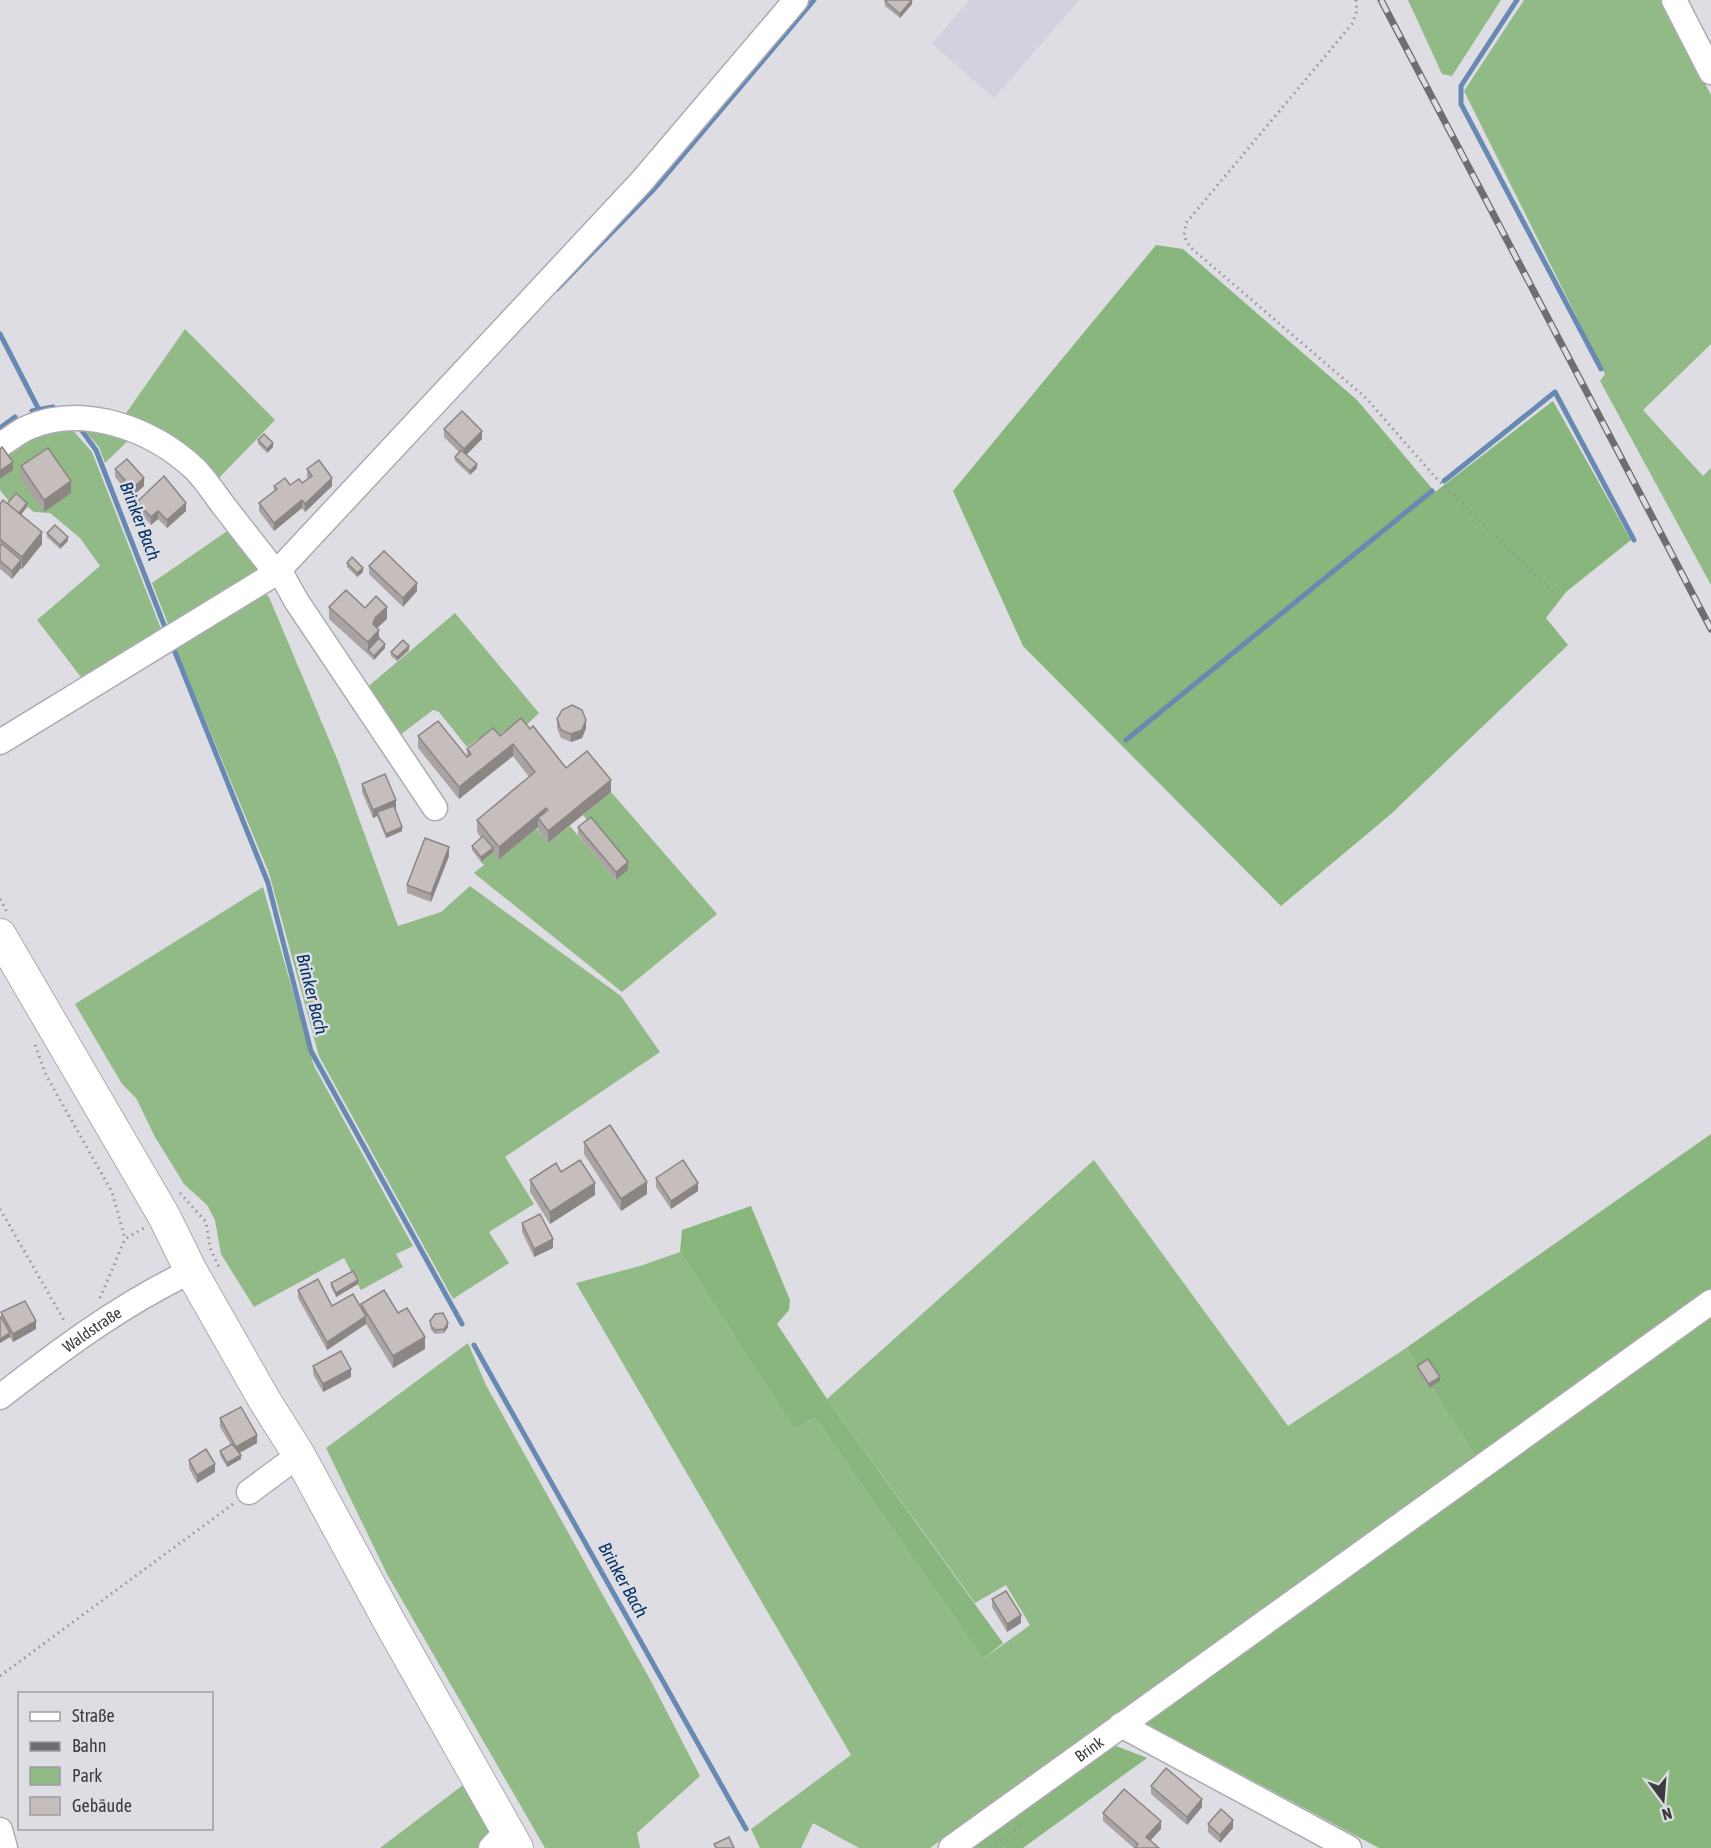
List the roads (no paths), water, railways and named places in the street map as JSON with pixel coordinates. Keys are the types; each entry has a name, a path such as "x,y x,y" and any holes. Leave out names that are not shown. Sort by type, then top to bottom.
{"main road":[{"path":"0,935 164,1216 191,1271 299,1455 505,1842"}],"street":[{"path":"0,742 278,572 641,183 796,0"},
{"path":"1674,0 1711,72"},
{"path":"0,445 27,428 56,421 95,420 116,423 144,432 172,450 196,470 278,572 435,808"},
{"name":"Waldstraße","path":"0,1397 117,1310 191,1271"},
{"name":"Brink","path":"951,1848 1711,1302"},
{"path":"249,1492 299,1455"},
{"path":"1121,1725 1349,1848"},
{"path":"0,1830 5,1848"}],"waterway":[{"path":"557,289 656,187 814,0"},
{"path":"1517,0 1461,86 1461,104 1601,369"},
{"path":"0,334 38,408"},
{"path":"1444,481 1555,392 1634,540"},
{"name":"Brinker Bach","path":"32,411 53,407"},
{"name":"Brinker Bach","path":"0,428 15,417"},
{"name":"Brinker Bach","path":"80,428 96,450 166,630"},
{"path":"1126,740 1432,491"},
{"name":"Brinker Bach","path":"175,652 268,883 311,1051 462,1324"},
{"name":"Brinker Bach","path":"474,1345 746,1829"}],"railway":[{"path":"1381,0 1711,629"}]}
